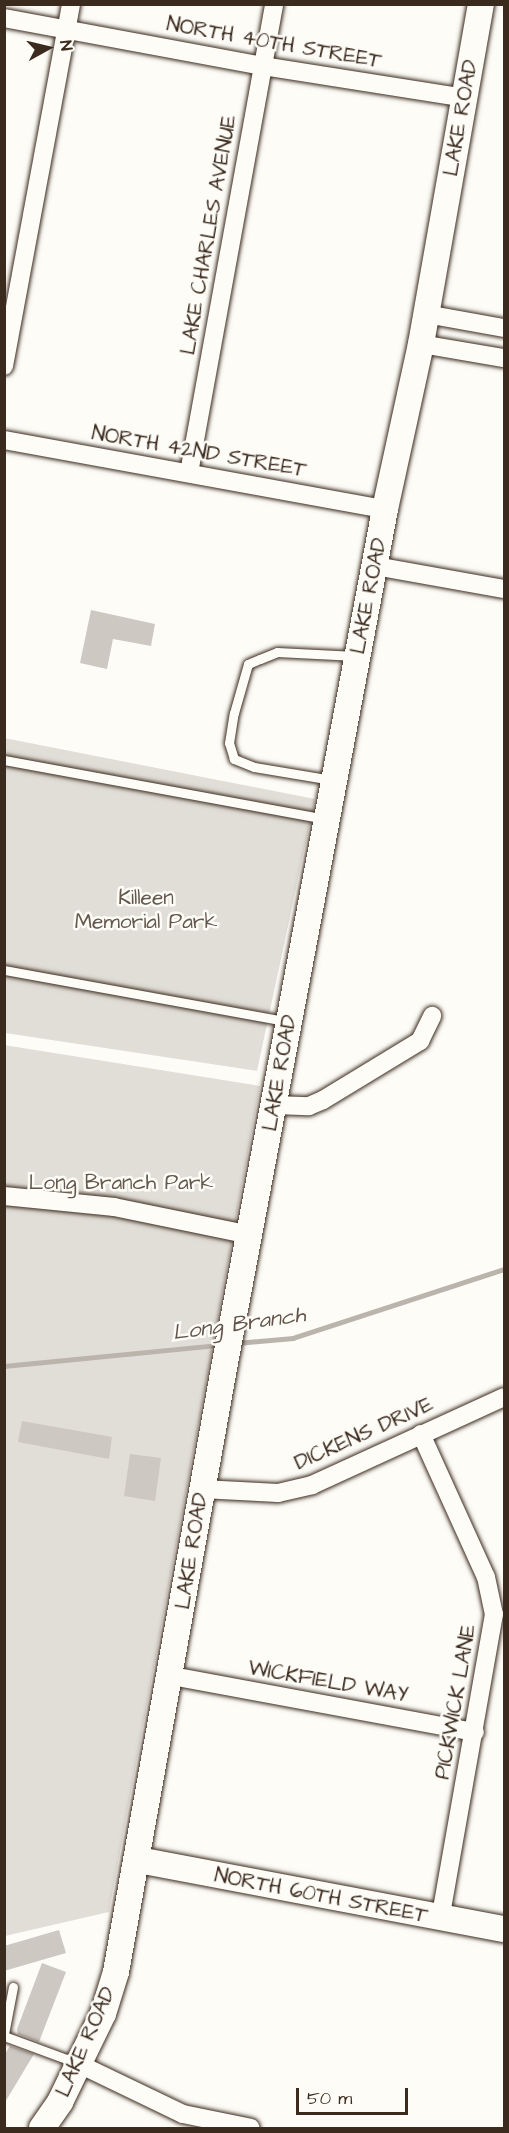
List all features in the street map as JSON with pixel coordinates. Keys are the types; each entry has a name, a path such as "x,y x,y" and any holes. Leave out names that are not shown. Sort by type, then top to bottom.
{"street":[{"path":"4,366 71,4"},
{"name":"LAKE CHARLES AVENUE","path":"189,473 274,4"},
{"name":"LAKE ROAD","path":"42,2128 79,2064 103,2014 116,1972 172,1676 224,1368 251,1235 385,508 421,344 482,4"},
{"name":"NORTH 40TH STREET","path":"4,18 263,66 465,98"},
{"path":"426,314 504,328"},
{"path":"421,344 504,358"},
{"name":"NORTH 42ND STREET","path":"4,440 385,508"},
{"path":"375,566 504,589"},
{"path":"274,1105 309,1106 323,1100 420,1041 432,1016"},
{"path":"4,1196 114,1207 251,1235"},
{"name":"DICKENS DRIVE","path":"202,1489 278,1493 312,1485 504,1397"},
{"name":"PICKWICK LANE","path":"421,1434 486,1577 494,1614 475,1732 440,1919"},
{"name":"WICKFIELD WAY","path":"172,1676 475,1732"},
{"name":"NORTH 60TH STREET","path":"138,1860 440,1919 504,1929"},
{"path":"79,2064 183,2114 251,2128"}],"lane":[{"path":"334,780 254,767 234,759 230,743 234,713 248,664 277,652 358,656"},
{"path":"4,760 328,819"},
{"path":"4,970 290,1022"},
{"path":"13,1987 4,2035 79,2064"}],"green space":[{"name":"Killeen Memorial Park","path":"4,738 315,799 257,1071 5,1033"},
{"name":"Long Branch Park","path":"4,1045 260,1086 109,1912 5,1936"}],"building":[{"path":"91,610 155,624 151,646 113,639 107,669 80,663"},
{"path":"22,1421 112,1437 109,1459 18,1442"},
{"path":"130,1454 161,1458 155,1501 124,1496"},
{"path":"59,1930 66,1953 4,1971 4,1946"},
{"path":"42,1963 66,1972 39,2042 18,2034 17,2029"},
{"path":"10,2046 34,2054 4,2104 4,2055"}],"waterway":[{"name":"Long Branch","path":"237,1343 293,1338 504,1269"},
{"name":"Long Branch","path":"4,1366 219,1345"}]}
